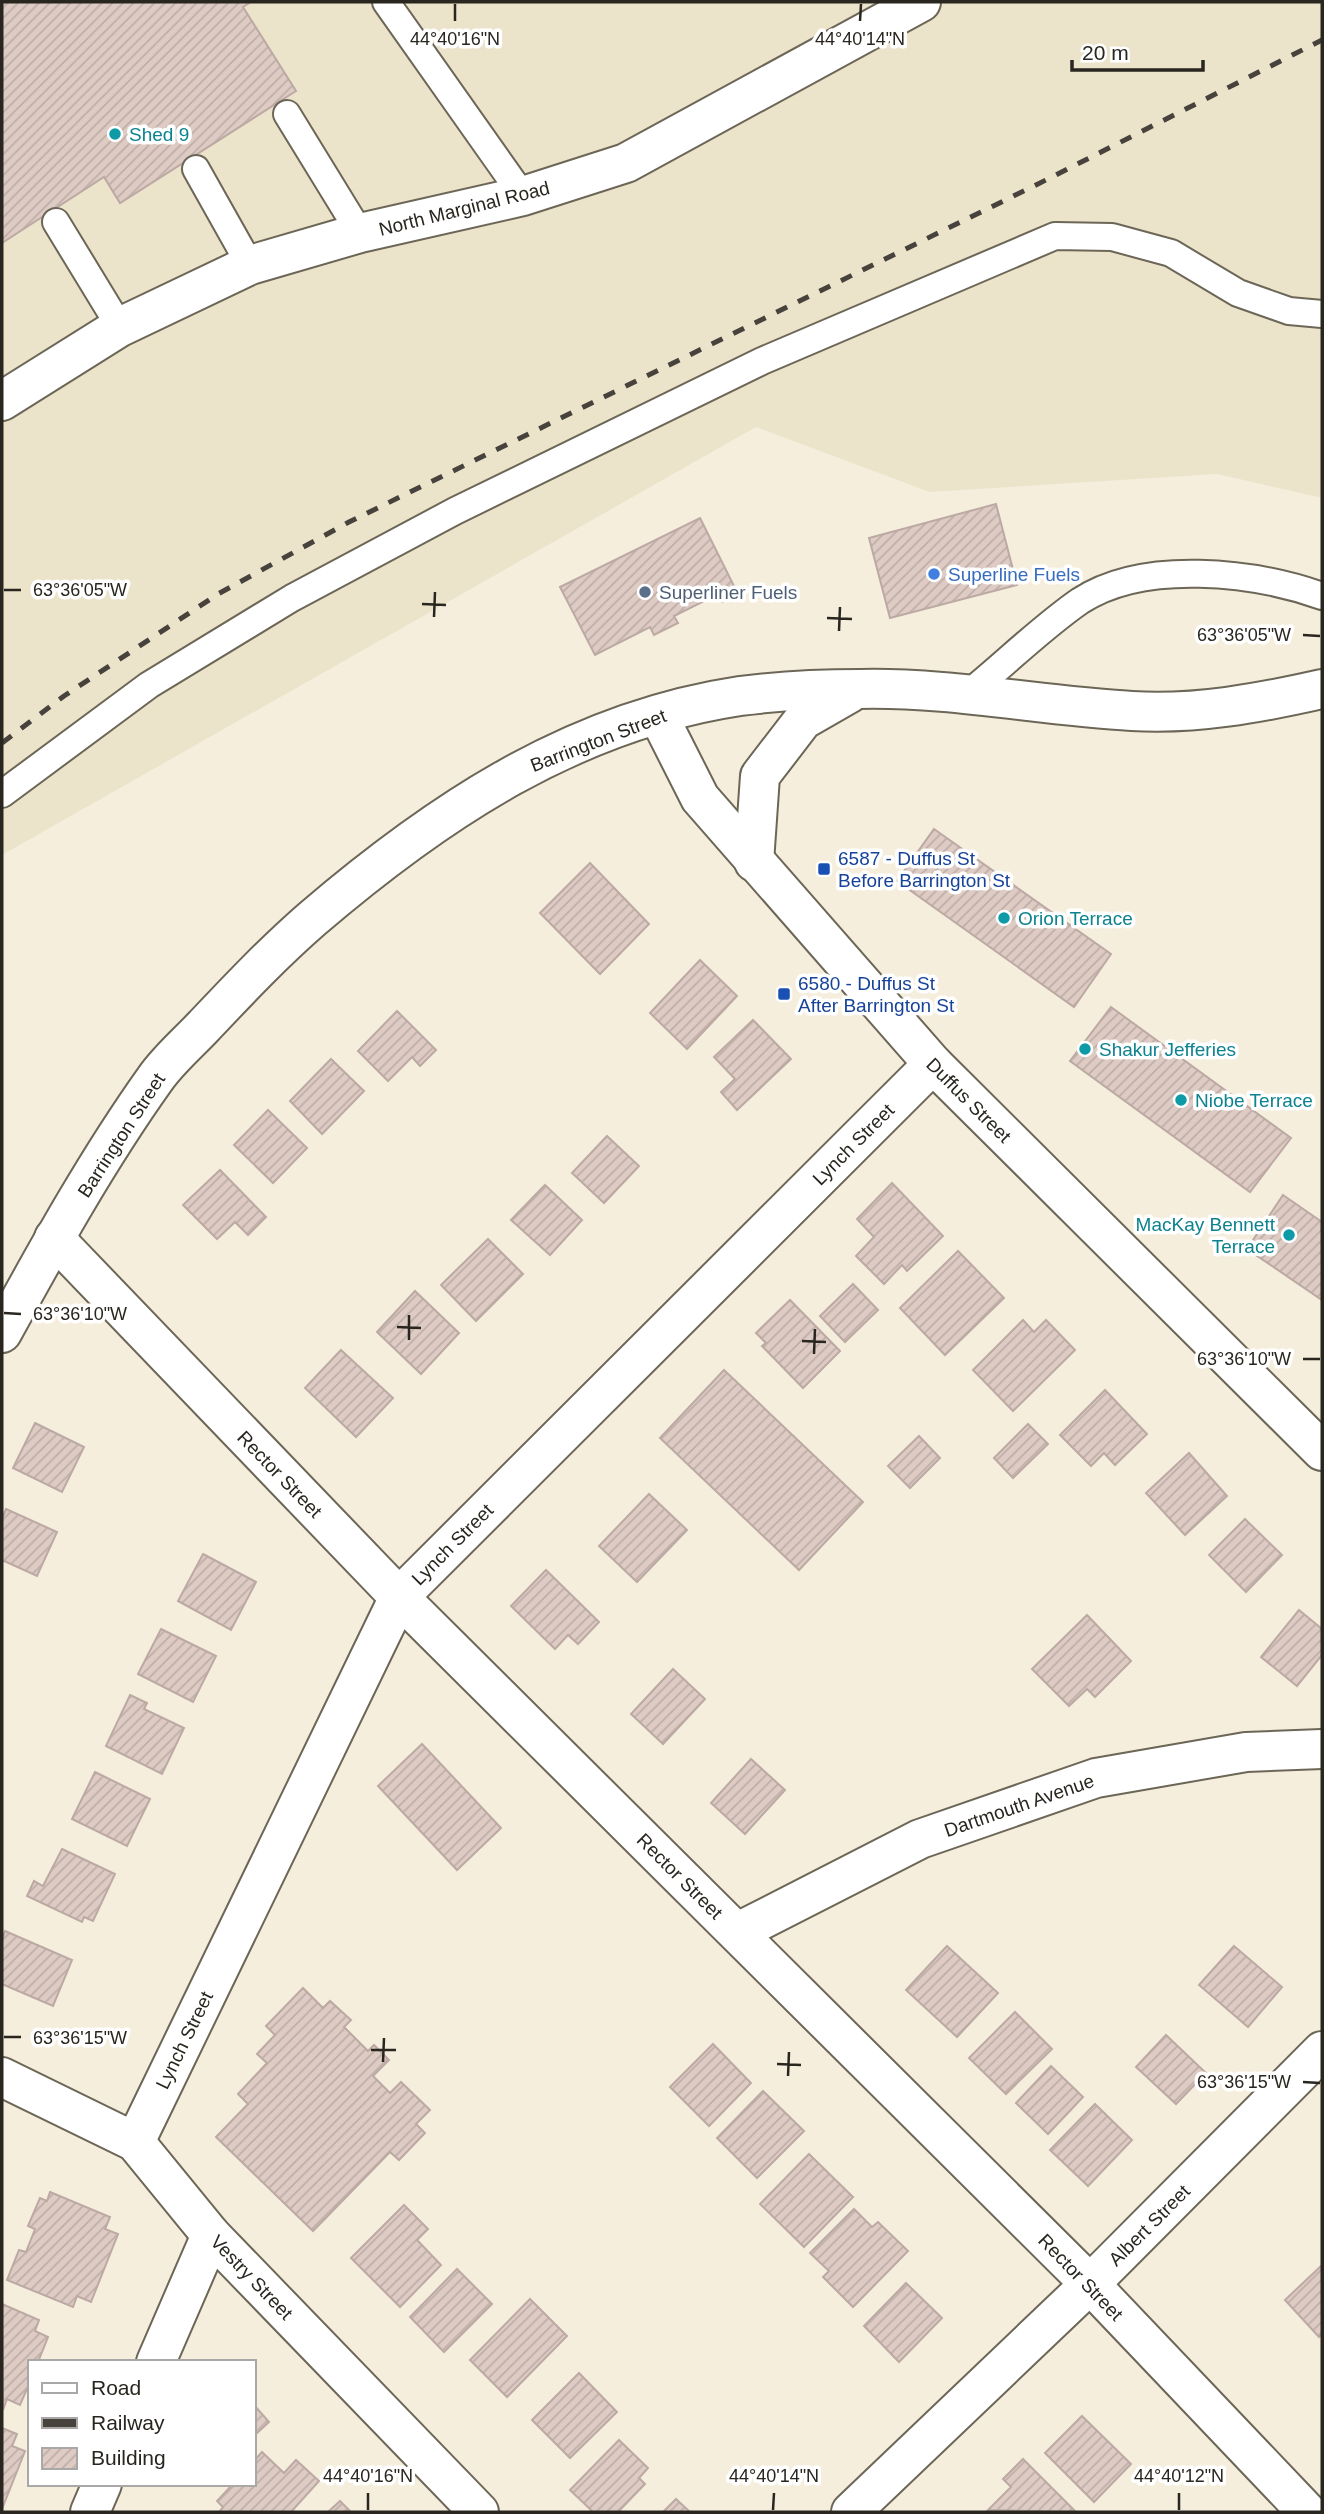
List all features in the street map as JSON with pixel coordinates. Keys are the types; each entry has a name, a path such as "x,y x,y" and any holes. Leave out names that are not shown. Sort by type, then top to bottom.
{"street":[{"name":"North Marginal Road","path":"2,401 120,327 250,265 360,233 523,196 626,163 921,2"},
{"name":"Barrington Street","path":"2,1333 54,1238 156,1076 270,955 368,871 464,802 550,755 657,715 741,696 858,689 969,693 1108,709 1196,711 1322,689"},
{"path":"754,862 760,776 803,720 858,689"},
{"name":"Duffus Street","path":"657,715 700,798 933,1064 1322,1451"},
{"name":"Lynch Street","path":"135,2142 399,1597 933,1064"},
{"name":"Rector Street","path":"54,1238 399,1597 1090,2284 1307,2512"},
{"name":"Dartmouth Avenue","path":"738,1932 920,1839 1096,1778 1245,1752 1322,1749"},
{"name":"Albert Street","path":"851,2512 1090,2284 1322,2051"},
{"name":"Vestry Street","path":"2,2077 135,2142 211,2235 479,2512"},
{"path":"157,2360 211,2235"},
{"path":"90,2512 101,2486"}],"lane":[{"path":"386,2 523,196"},
{"path":"287,114 360,233"},
{"path":"196,169 250,265"},
{"path":"56,222 120,327"},
{"path":"2,794 149,685 292,598 455,511 762,361 1055,236 1112,236 1171,253 1238,293 1289,311 1322,314"},
{"path":"969,693 1081,601 1130,578 1212,575 1285,583 1322,596"}],"shaded area":[{"path":"2,2 1322,2 1322,498 1217,474 930,492 756,427 2,855"}],"building":[{"name":"Shed 9","path":"2,2 251,2 243,7 296,91 120,203 104,177 2,243"},
{"path":"996,504 1017,585 890,618 869,538"},
{"path":"700,518 738,594 722,602 718,594 674,616 678,623 654,635 650,627 595,655 560,587"},
{"name":"Orion Terrace","path":"934,829 1111,954 1074,1007 897,881"},
{"path":"590,863 649,924 600,974 540,913"},
{"path":"700,960 737,996 687,1049 650,1013"},
{"name":"Niobe Terrace","path":"1111,1007 1291,1138 1250,1192 1070,1061"},
{"path":"397,1011 436,1050 420,1066 412,1057 388,1081 358,1051"},
{"path":"753,1020 791,1059 737,1110 721,1092 735,1079 714,1057"},
{"path":"331,1059 364,1091 322,1134 290,1101"},
{"path":"268,1110 307,1148 273,1183 234,1145"},
{"path":"607,1136 639,1166 604,1203 572,1173"},
{"path":"220,1170 266,1217 248,1235 235,1222 217,1239 183,1205"},
{"path":"892,1183 943,1236 907,1271 902,1265 884,1284 856,1256 874,1237 857,1219"},
{"path":"545,1185 582,1220 550,1255 511,1220"},
{"name":"MacKay Bennett Terrace","path":"1283,1195 1322,1222 1322,1300 1247,1249"},
{"path":"488,1239 523,1274 476,1321 441,1285"},
{"path":"958,1251 1004,1298 945,1355 900,1308"},
{"path":"853,1284 878,1310 845,1342 820,1316"},
{"path":"415,1291 459,1333 421,1374 377,1332"},
{"path":"790,1300 840,1351 803,1388 762,1346 766,1343 756,1333"},
{"path":"1023,1320 1034,1332 1046,1320 1075,1350 1013,1411 973,1370"},
{"path":"341,1350 393,1398 356,1437 305,1388"},
{"path":"724,1370 863,1502 799,1570 660,1438"},
{"path":"1105,1390 1147,1434 1115,1465 1104,1453 1091,1466 1060,1435"},
{"path":"35,1423 84,1447 62,1492 13,1468"},
{"path":"1028,1424 1048,1444 1013,1478 994,1458"},
{"path":"919,1436 940,1458 910,1488 888,1466"},
{"path":"1189,1453 1227,1496 1185,1535 1146,1493"},
{"path":"649,1494 687,1530 637,1582 599,1546"},
{"path":"6,1509 57,1532 37,1576 2,1560 2,1519"},
{"path":"1245,1519 1282,1555 1246,1592 1209,1555"},
{"path":"203,1554 256,1582 231,1630 178,1601"},
{"path":"546,1570 599,1622 578,1644 568,1635 555,1649 511,1606"},
{"path":"1299,1610 1322,1629 1322,1655 1297,1686 1261,1657"},
{"path":"1087,1615 1131,1661 1095,1697 1087,1689 1069,1706 1032,1669"},
{"path":"161,1629 216,1656 193,1702 138,1674"},
{"path":"673,1669 705,1699 663,1744 631,1714"},
{"path":"130,1695 147,1703 144,1709 184,1728 162,1774 106,1746"},
{"path":"422,1744 501,1828 457,1870 378,1786"},
{"path":"751,1759 785,1790 745,1834 711,1803"},
{"path":"95,1772 150,1799 127,1846 72,1819"},
{"path":"62,1849 115,1874 93,1921 84,1917 82,1922 27,1896 34,1881 43,1886"},
{"path":"5,1931 72,1960 53,2006 2,1984 2,1940"},
{"path":"947,1946 998,1993 957,2037 906,1990"},
{"path":"1234,1946 1282,1987 1248,2027 1199,1985"},
{"path":"303,1988 323,2008 330,2001 351,2020 344,2027 368,2051 374,2045 389,2060 373,2076 390,2093 401,2082 430,2110 416,2124 425,2133 399,2160 390,2152 313,2231 216,2137 248,2104 238,2094 267,2063 257,2054 275,2035 266,2026"},
{"path":"1015,2012 1052,2049 1006,2094 969,2058"},
{"path":"1166,2035 1206,2073 1176,2104 1136,2067"},
{"path":"713,2044 751,2083 709,2126 670,2087"},
{"path":"1051,2066 1083,2097 1048,2134 1016,2103"},
{"path":"763,2091 804,2131 757,2178 717,2138"},
{"path":"1095,2104 1132,2140 1088,2186 1050,2150"},
{"path":"809,2154 853,2197 804,2247 760,2204"},
{"path":"50,2192 110,2217 105,2229 118,2234 91,2302 77,2296 73,2307 7,2280 19,2250 26,2252 35,2229 28,2226 40,2198 47,2201"},
{"path":"404,2205 428,2229 417,2240 441,2265 400,2307 351,2258"},
{"path":"854,2209 872,2227 878,2222 908,2251 853,2307 823,2277 829,2271 810,2253"},
{"path":"1322,2265 1322,2334 1319,2337 1285,2300"},
{"path":"457,2269 492,2304 444,2352 410,2317"},
{"path":"906,2283 942,2318 899,2362 864,2326"},
{"path":"530,2299 567,2336 507,2397 470,2360"},
{"path":"2,2304 39,2320 35,2331 48,2337 39,2360 28,2360 28,2387 20,2405 7,2399 3,2410"},
{"path":"579,2373 617,2412 570,2458 532,2420"},
{"path":"256,2407 269,2422 256,2434"},
{"path":"1082,2416 1131,2464 1094,2502 1045,2453"},
{"path":"2,2428 17,2434 12,2446 25,2451 2,2509"},
{"path":"619,2440 648,2468 639,2478 645,2484 618,2512 593,2512 570,2490"},
{"path":"262,2452 284,2473 296,2460 319,2481 291,2512 219,2512 223,2507 217,2501 231,2486 256,2486 256,2459"},
{"path":"1023,2459 1076,2512 988,2510 1011,2487 1003,2479"},
{"path":"676,2499 690,2512 663,2512"},
{"path":"340,2501 351,2512 328,2512"}],"railway":[{"path":"2,743 64,696 218,594 349,522 1036,185 1322,40"}],"place":[{"name":"Shed 9","path":"115,134"},
{"name":"Superline Fuels","path":"934,574"},
{"name":"Superliner Fuels","path":"645,592"},
{"name":"6587 - Duffus St Before Barrington St","path":"824,869"},
{"name":"Orion Terrace","path":"1004,918"},
{"name":"6580 - Duffus St After Barrington St","path":"784,994"},
{"name":"Shakur Jefferies","path":"1085,1049"},
{"name":"Niobe Terrace","path":"1181,1100"},
{"name":"MacKay Bennett Terrace","path":"1289,1235"}]}
